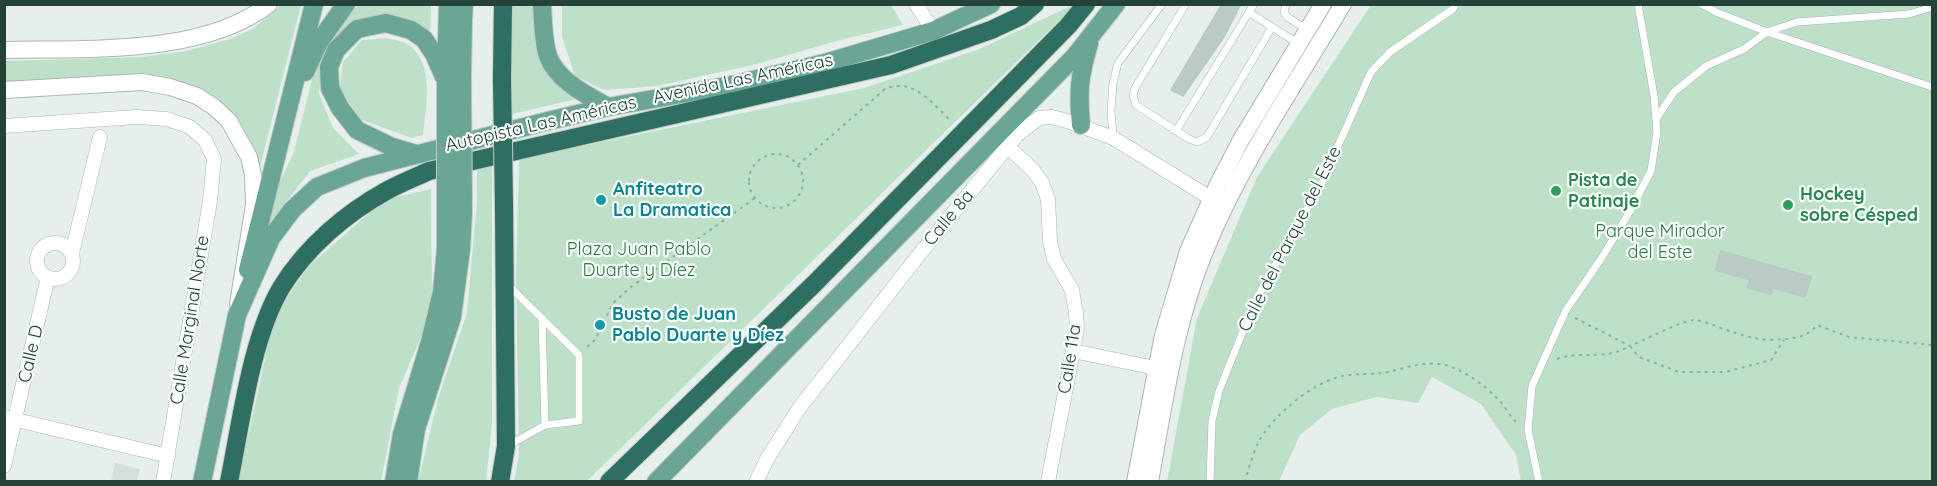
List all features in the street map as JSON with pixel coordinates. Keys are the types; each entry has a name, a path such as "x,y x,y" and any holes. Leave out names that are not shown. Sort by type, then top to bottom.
{"highway":[{"path":"500,482 506,446 502,4"},
{"name":"Autopista Las Américas","path":"229,482 250,376 264,327 280,290 299,263 325,236 357,209 389,189 429,171 891,65 991,30 1021,16 1035,4"},
{"path":"609,482 814,284 1068,26 1086,4"}],"main road":[{"path":"237,315 314,4"},
{"path":"288,105 319,42 346,4"},
{"path":"408,482 416,429 452,317 462,249 455,212 454,79 448,4"},
{"path":"454,79 464,4"},
{"path":"542,4 545,42 549,58 561,76 577,90 608,107"},
{"name":"Avenida Las Américas","path":"202,482 237,315 271,238 292,210 317,187 364,168 608,107 732,85 825,63 933,31 991,4"},
{"path":"656,482 1032,112 1116,4"},
{"path":"418,154 392,147 357,130 340,108 330,87 329,67 336,50 357,29 386,23 411,30 424,39 454,79"},
{"path":"1081,125 1078,95 1082,69 1092,35"},
{"path":"394,482 402,434 430,342 442,292 446,248 455,212"}],"street":[{"path":"4,50 143,46 177,42 233,26 269,4"},
{"path":"1150,482 1164,370 1163,335 1188,251 1241,140 1323,4"},
{"path":"1135,482 1164,370 1194,281 1219,218 1276,114 1343,4"},
{"path":"921,8 933,31"},
{"path":"4,90 142,82 170,87 197,96 229,121 249,157 254,175 254,204 237,315"},
{"path":"1032,112 1081,125 1113,138 1212,199"},
{"name":"Calle 8a","path":"756,482 767,459 801,406 922,250 1008,147 1032,112"},
{"name":"Calle Marginal Norte","path":"4,126 136,117 167,119 190,127 205,140 214,159 210,201 163,482"},
{"path":"48,277 57,279 65,276 71,270 72,253 100,137"},
{"name":"Calle 11a","path":"1008,147 1033,170 1042,183 1048,199 1050,241 1054,259 1072,290 1076,313 1077,327 1048,482"},
{"name":"Calle D","path":"4,466 10,418 48,277 41,272 38,256 50,243 66,246 72,253"},
{"path":"1073,351 1164,370"},
{"path":"10,418 168,456"}],"lane":[{"path":"1113,138 1111,110 1113,83 1118,63 1162,4"},
{"path":"1186,4 1135,88 1133,96 1136,105 1197,142 1207,137 1272,27"},
{"path":"1176,131 1254,4"},
{"path":"1286,4 1284,12 1303,37"},
{"path":"1539,482 1528,430 1532,386 1566,310 1601,259 1652,171 1656,132 1654,96 1638,4"},
{"path":"1701,4 1767,32 1932,87"},
{"name":"Calle del Parque del Este","path":"1210,482 1212,421 1219,391 1255,301 1331,167 1371,72 1390,52 1456,6"},
{"path":"1656,120 1674,92 1706,66 1744,49 1767,32 1797,22 1909,14 1932,7"},
{"path":"1250,13 1272,27 1303,37"},
{"path":"504,281 579,355 579,421 545,425 506,446"},
{"path":"542,318 545,425"}],"path":[{"path":"798,165 885,89 893,85 911,87 920,92 963,132"},
{"path":"776,154 792,159 798,165 803,181 793,203 777,208 761,204 755,198 751,190 751,174 754,166 760,160 776,154"},
{"path":"579,355 595,340 613,303 631,287 755,198"},
{"path":"1566,310 1577,320 1630,346 1639,357 1679,372 1725,372 1771,360 1784,339"},
{"path":"1538,373 1558,358 1616,353 1678,324 1693,320 1708,323 1745,337 1767,341 1810,334 1817,326 1849,337 1932,345"},
{"path":"1245,482 1259,442 1274,422 1313,387 1340,377 1385,372 1410,365 1432,364 1452,367 1476,380 1500,400 1514,421 1528,430"}],"shaded area":[{"path":"115,463 140,469 137,481 111,481"}],"green space":[{"path":"281,5 301,5 260,167 244,135 199,91 5,84 5,61 142,57 186,51 230,39 253,29"},
{"path":"358,5 431,5 430,33 388,14 360,20 321,73 319,94 333,128 359,154 310,171 263,232 280,181 294,152 313,75 325,43"},
{"path":"507,5 538,5 538,31 576,99 512,114 507,79"},
{"path":"562,5 891,5 903,25 757,64 657,86 604,90 575,76 562,37"},
{"name":"Plaza Juan Pablo Duarte y Díez","path":"1075,5 587,481 514,482 519,455 516,278 519,159 864,88 977,50"},
{"name":"Parque Mirador del Este","path":"1371,5 1932,5 1932,481 1521,481 1516,455 1481,404 1432,377 1418,403 1377,397 1332,409 1300,435 1279,481 1167,482 1197,318 1257,177"},
{"path":"387,38 409,45 423,64 427,99 423,135 412,138 362,120 339,90 343,62 362,40"},
{"path":"492,161 492,423 486,481 418,482 438,399 467,313 477,201 477,165"},
{"path":"431,189 432,311 399,388 381,481 238,482 275,314 310,265 384,200"}],"building":[{"path":"1222,4 1241,4 1224,37 1183,96 1171,90"},
{"path":"1721,251 1811,277 1805,297 1773,288 1771,294 1747,288 1750,280 1715,270"}],"place":[{"name":"Pista de Patinaje","path":"1556,191"},
{"name":"Anfiteatro La Dramatica","path":"601,200"},
{"name":"Hockey sobre Césped","path":"1788,205"},
{"name":"Busto de Juan Pablo Duarte y Díez","path":"600,325"}]}
